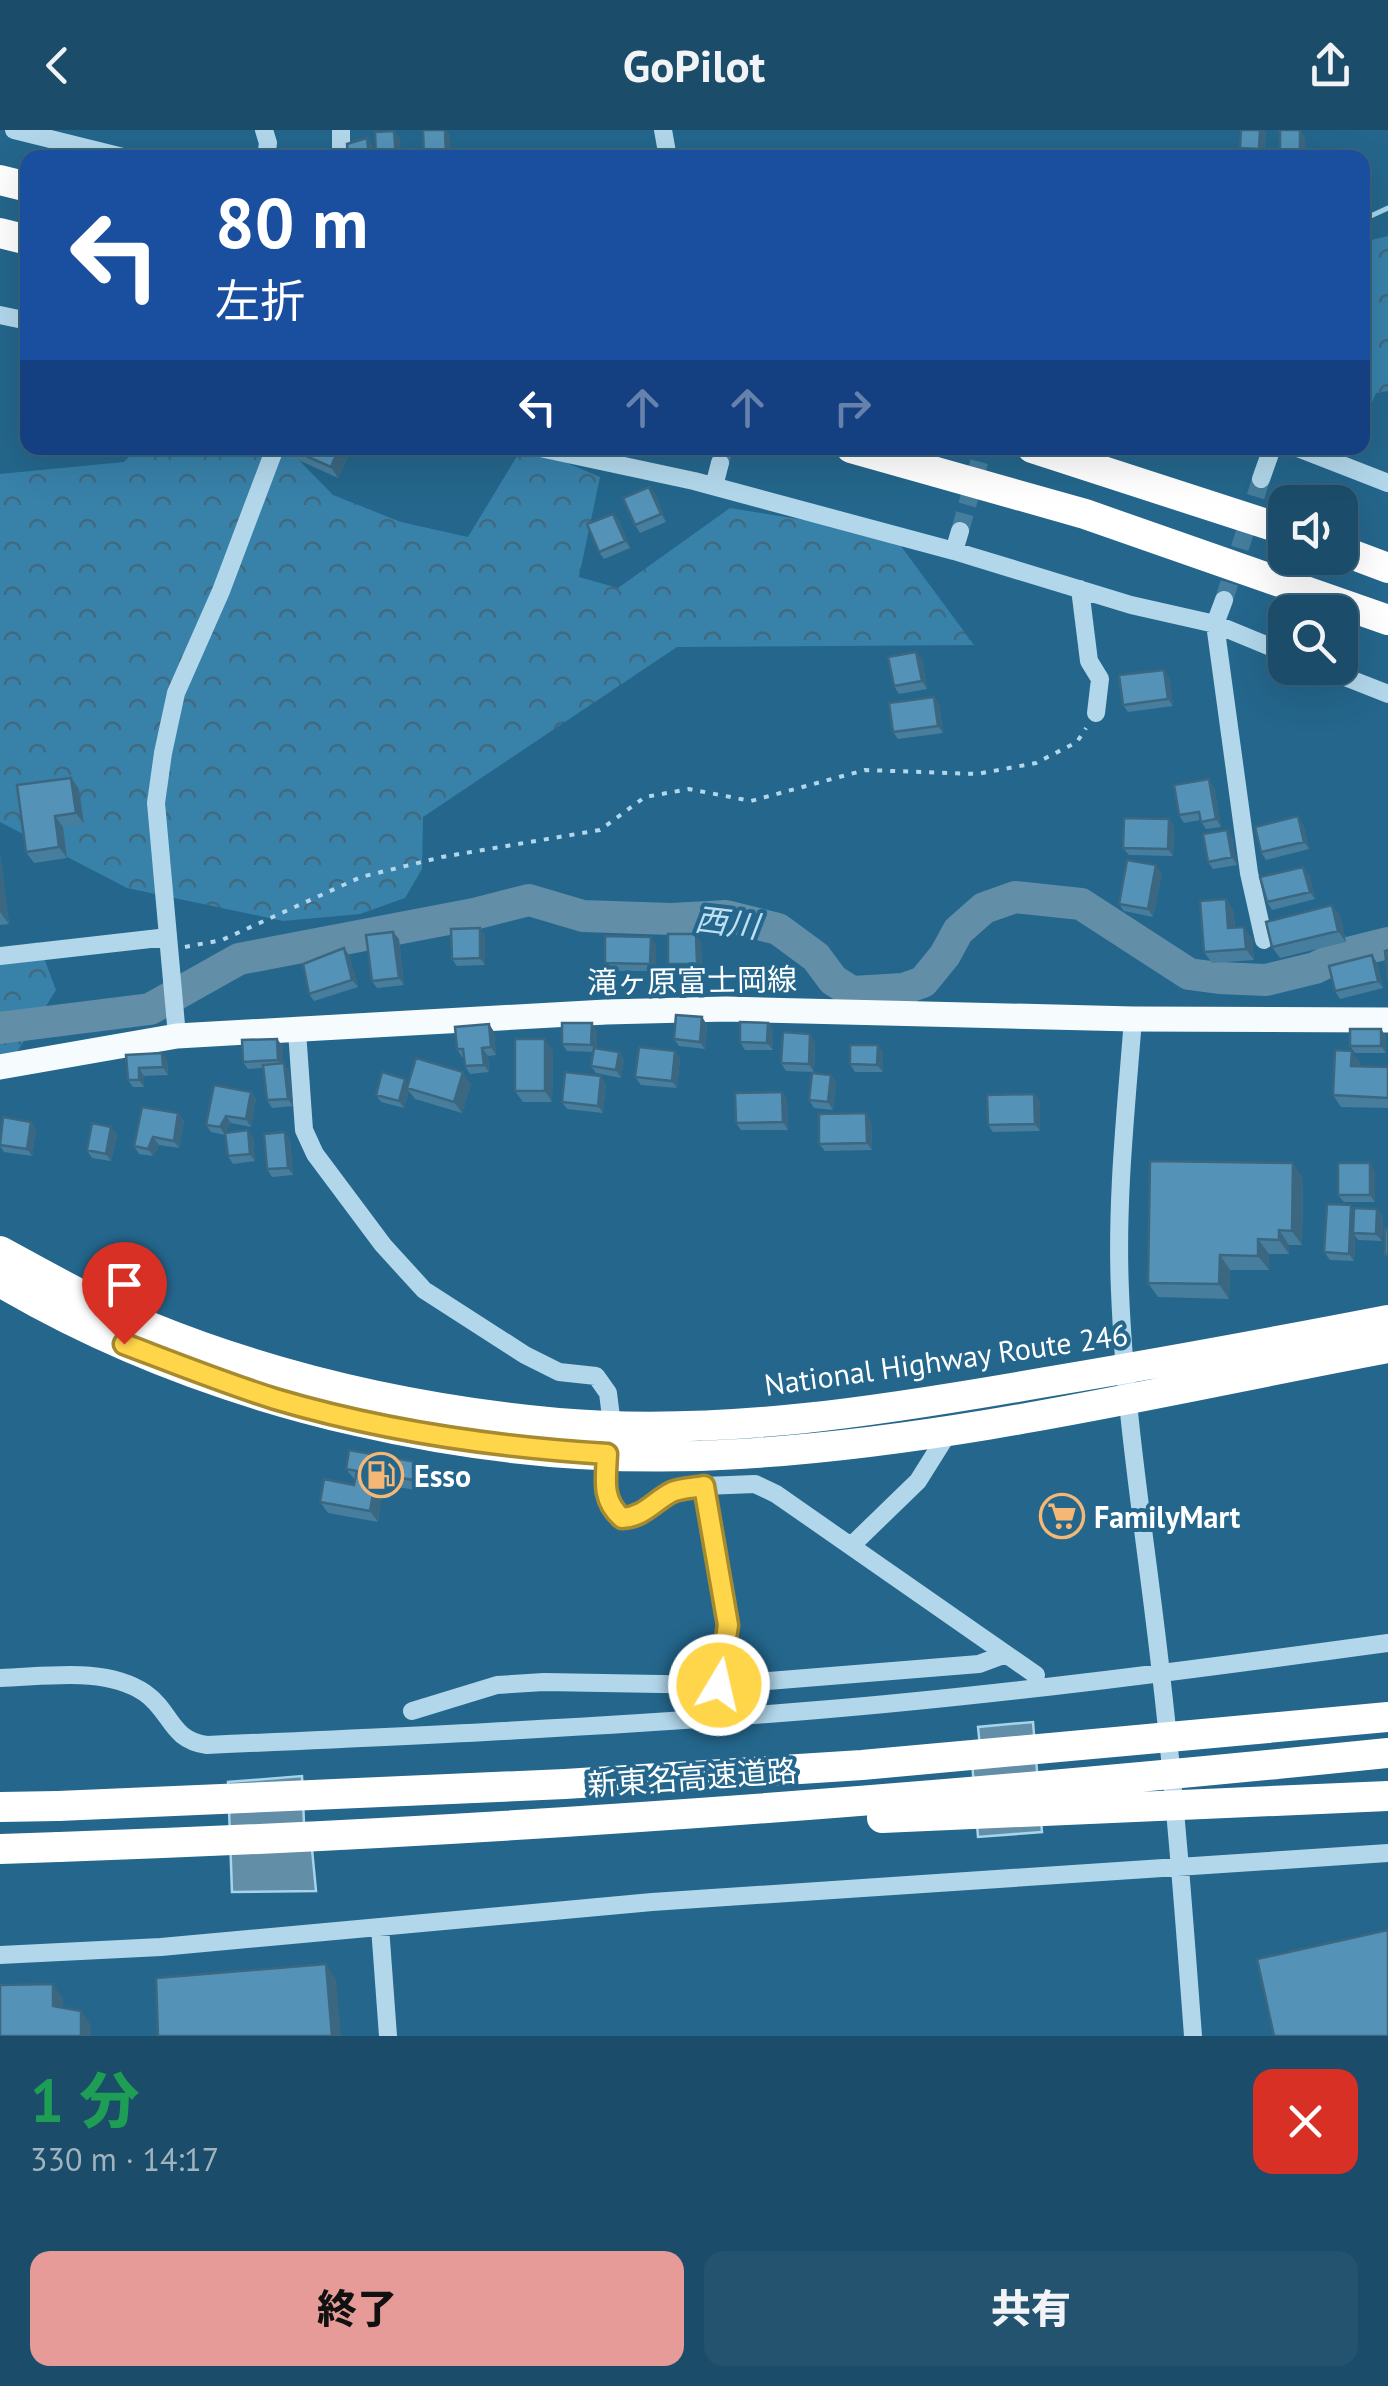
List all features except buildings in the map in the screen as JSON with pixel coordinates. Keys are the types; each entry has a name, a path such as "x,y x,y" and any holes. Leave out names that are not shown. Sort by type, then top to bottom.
{"highway":[{"path":"877,455 1085,514 1388,620"},
{"path":"1054,455 1268,522"},
{"path":"1358,548 1388,557"},
{"path":"1199,553 1388,629"},
{"path":"1358,557 1388,568"},
{"name":"National Highway Route 246","path":"0,1251 146,1325 231,1356 376,1396 609,1439 736,1454 950,1430 1388,1320"},
{"name":"National Highway Route 246","path":"0,1282 124,1344 276,1399 380,1426 506,1447 1126,1383 1388,1348"},
{"name":"新東名高速道路","path":"0,1808 546,1785 862,1765 1388,1717"},
{"name":"新東名高速道路","path":"0,1849 402,1833 1121,1780 1388,1753"},
{"path":"402,1833 1151,1809 1388,1796"}],"main road":[{"name":"滝ヶ原富士岡線","path":"0,1067 176,1024 296,1031 606,1012 726,1009 1133,1019 1388,1020"}],"street":[{"path":"14,130 95,150"},
{"path":"176,1024 156,803 176,694 221,591 272,455"},
{"path":"572,455 714,486 954,551 1215,624 1268,646"},
{"path":"1261,480 1270,455"},
{"path":"1316,455 1388,483"},
{"path":"714,486 720,463"},
{"path":"954,551 960,531"},
{"path":"1080,589 1089,661 1100,680 1096,712"},
{"path":"1224,600 1215,624 1249,873 1264,940"},
{"path":"1358,682 1388,694"},
{"path":"0,956 169,943"},
{"path":"1133,1019 1119,1204 1120,1290 1126,1383 1162,1674 1193,2036"},
{"path":"296,1031 304,1130 315,1154 384,1245 424,1290 502,1341 559,1372 596,1376 608,1393 606,1497 612,1510 622,1518 633,1518 672,1492 755,1484 776,1494 1036,1674"},
{"path":"852,1546 918,1481 950,1430"},
{"path":"704,1486 728,1625 719,1685"},
{"path":"0,1678 92,1677 121,1681 158,1702 185,1740 207,1746 731,1717 1162,1674 1388,1644"},
{"path":"412,1711 497,1685 719,1685 979,1664 1006,1654"},
{"path":"0,1956 161,1947 652,1902 1388,1853"},
{"path":"380,1927 388,2036"}],"path":[{"path":"169,943 222,940 361,878 442,857 600,830 645,797 688,789 752,800 865,770 977,774 1036,762 1076,742 1096,712"}],"green space":[{"path":"1388,236 1388,391 1376,393 1370,407 1370,240"},
{"path":"130,455 294,455 333,495 401,522 468,537 518,455 548,455 600,477 579,577 618,588 730,508 892,534 974,645 677,647 423,817 422,869 405,898 360,914 283,921 127,888 0,822 0,474 124,462"},
{"path":"38,942 56,990 0,1079 0,950"}],"shaded area":[{"path":"1033,1722 1042,1832 978,1837 971,1749 980,1747 978,1727"},
{"path":"302,1776 305,1848 312,1849 316,1891 232,1892 228,1782"}],"waterway":[{"path":"1370,216 1388,208"},
{"name":"西川","path":"0,1028 150,1009 239,959 529,900 583,916 726,916 778,929 816,957 833,980 852,992 903,989 923,982 958,931 984,908 1015,897 1081,904 1189,974 1219,978 1266,980 1388,943"}],"tunnel":[{"path":"720,463 722,455"},
{"path":"960,531 981,455"},
{"path":"1224,600 1261,479"}],"place":[{"name":"Esso","path":"381,1475"},
{"name":"FamilyMart","path":"1062,1516"}],"route":[{"path":"124,1344 276,1399 380,1426 506,1447 607,1454 606,1497 612,1510 622,1518 633,1518 672,1492 704,1486 728,1625 719,1685"}]}
